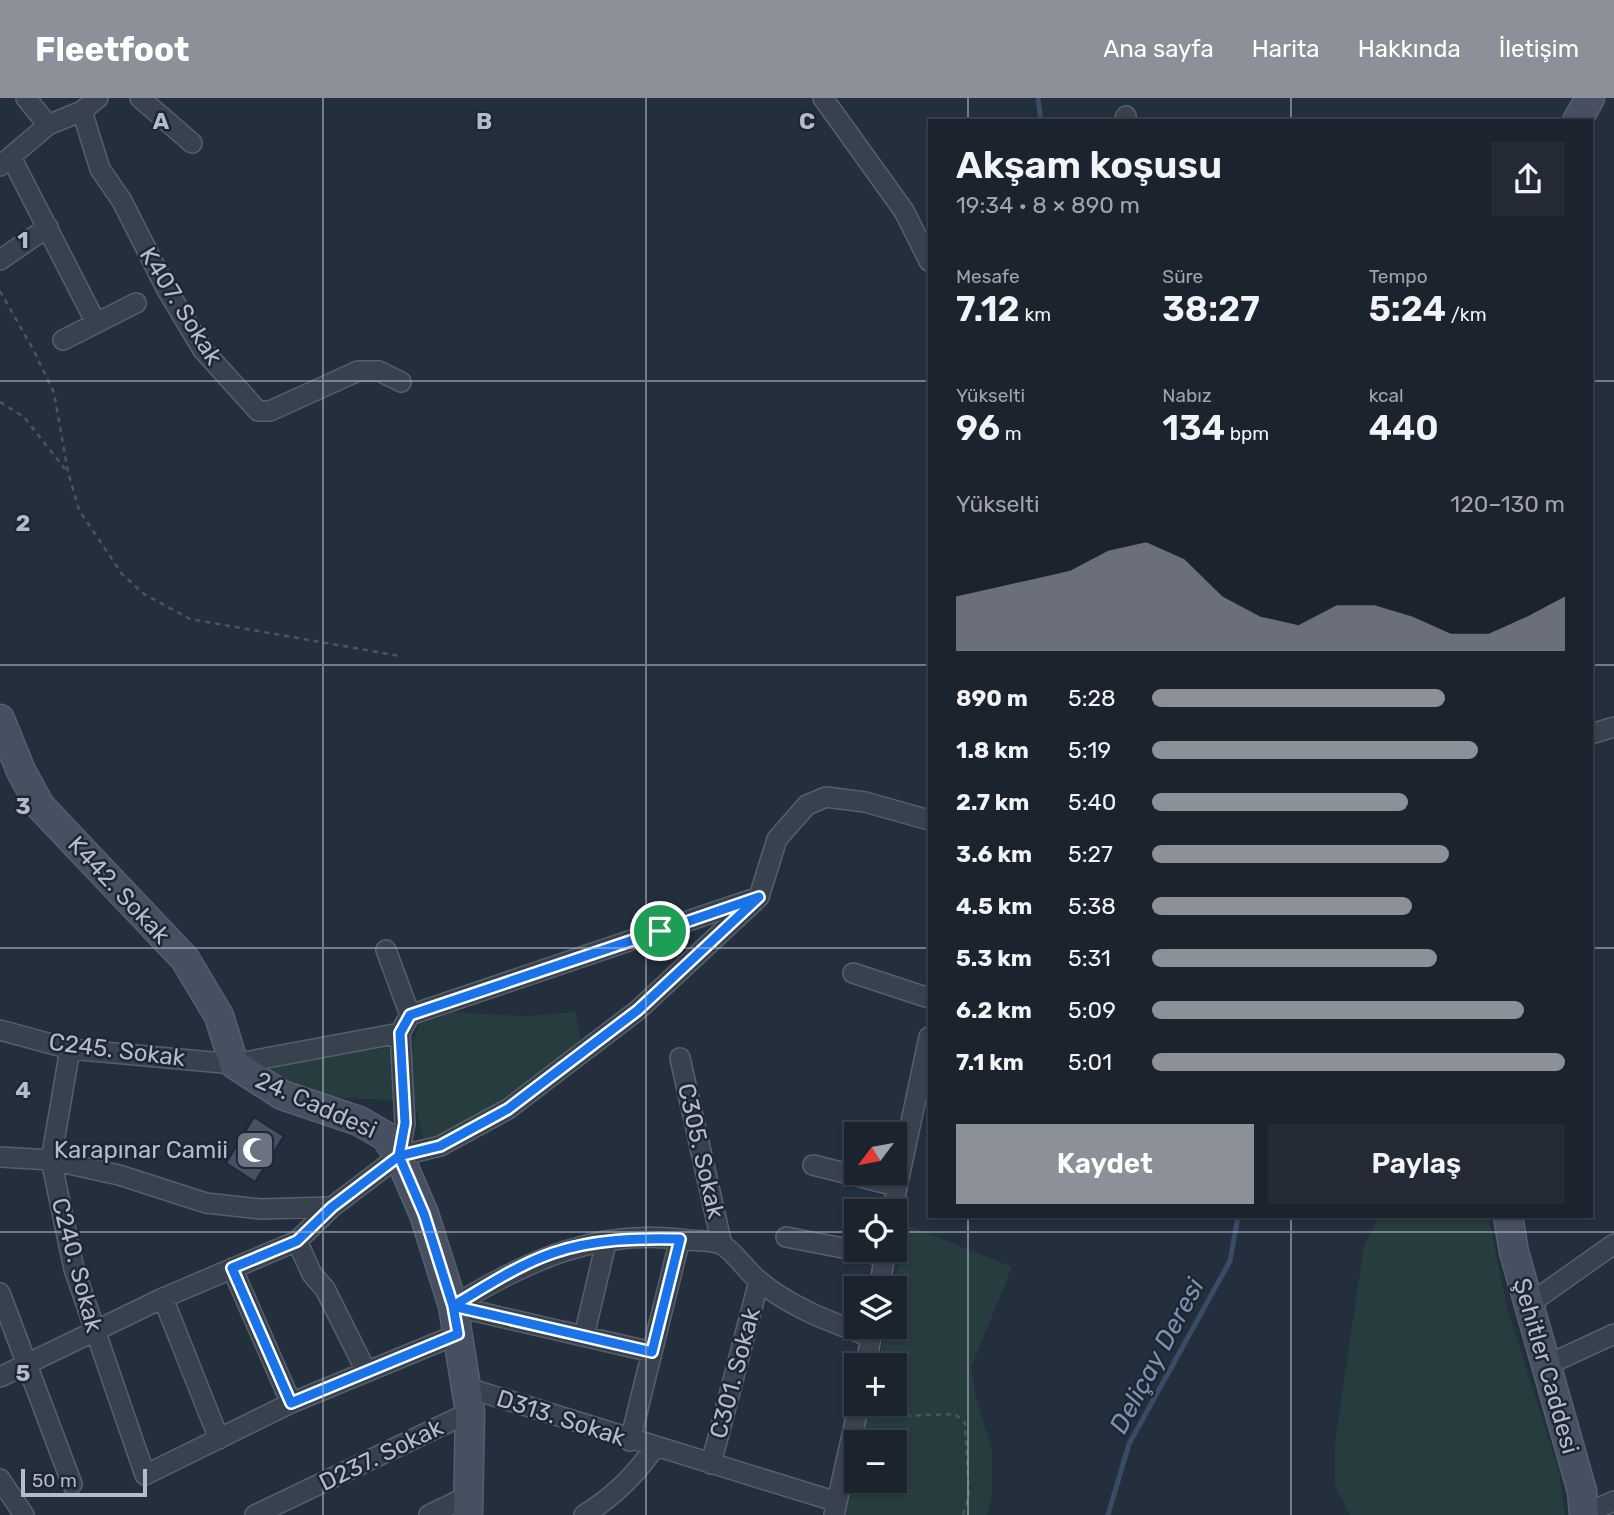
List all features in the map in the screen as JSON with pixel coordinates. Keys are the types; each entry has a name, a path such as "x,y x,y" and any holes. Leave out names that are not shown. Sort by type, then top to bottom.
{"street":[{"path":"26,98 48,125"},
{"path":"140,98 192,143"},
{"path":"822,98 904,211 928,259"},
{"path":"1578,119 1590,98"},
{"path":"88,103 48,125 6,162 48,228 96,323"},
{"name":"K407. Sokak","path":"88,103 100,169 122,201 166,288 203,350 258,411 270,411 358,371 379,371 401,382"},
{"path":"0,260 48,228"},
{"path":"64,340 136,303"},
{"name":"K442. Sokak","path":"0,719 10,763 40,806 184,959 219,1016 234,1064"},
{"path":"1593,733 1614,727"},
{"path":"0,1377 163,1298 297,1241 332,1207 399,1156 440,1146 508,1109 638,1010 759,897 776,839 807,805 826,797 865,802 928,820"},
{"path":"399,1156 405,1123 400,1033 410,1015 759,897"},
{"path":"386,950 410,1015"},
{"path":"853,972 928,998"},
{"name":"C245. Sokak","path":"0,1030 70,1049 234,1064 400,1033"},
{"path":"894,1199 928,1042"},
{"name":"C240. Sokak","path":"70,1049 51,1160 74,1269 145,1475 219,1439"},
{"name":"C305. Sokak","path":"680,1058 722,1245"},
{"name":"24. Caddesi","path":"234,1064 282,1096 359,1121 385,1136 399,1156 424,1214 453,1306 469,1400 468,1505"},
{"path":"0,1157 51,1160 119,1175 206,1203 260,1209 332,1207"},
{"path":"813,1165 896,1186"},
{"name":"Şehitler Caddesi","path":"1508,1218 1514,1252 1582,1491 1584,1514"},
{"path":"786,1237 844,1246"},
{"path":"453,1306 495,1280 554,1252 631,1238 680,1239 722,1245 759,1281 810,1315 844,1324"},
{"path":"630,1441 680,1239"},
{"path":"297,1241 312,1274 325,1289 366,1371"},
{"path":"584,1336 606,1242"},
{"path":"1529,1304 1614,1244"},
{"path":"232,1268 291,1403"},
{"name":"C301. Sokak","path":"711,1464 759,1281"},
{"path":"0,1293 72,1484"},
{"path":"163,1298 219,1439 291,1403 458,1334"},
{"path":"453,1306 652,1352"},
{"path":"1545,1366 1614,1334"},
{"name":"D313. Sokak","path":"469,1400 711,1464 835,1508"},
{"name":"D237. Sokak","path":"255,1515 469,1400"},
{"path":"835,1508 857,1416"},
{"path":"584,1515 610,1499 640,1468 654,1448"},
{"path":"0,1479 24,1515"},
{"path":"1584,1514 1614,1501"},
{"path":"429,1515 468,1505"}],"path":[{"path":"0,291 54,393 68,472 79,510 122,574 144,594 190,619 400,656"},
{"path":"0,402 24,417 68,472"},
{"path":"907,1413 955,1414 965,1423 968,1495 963,1515"}],"green space":[{"path":"453,1012 524,1016 576,1012 581,1042 460,1129 423,1139 412,1081 415,1037 420,1024"},
{"path":"382,1045 391,1050 395,1100 317,1097 279,1082 272,1066"},
{"path":"1379,1218 1488,1218 1507,1307 1559,1472 1565,1515 1350,1515 1335,1485 1335,1443 1364,1245"},
{"path":"907,1225 1012,1267 971,1368 977,1401 992,1449 992,1496 987,1515 844,1515 849,1493 907,1493 907,1430 864,1430 866,1416 907,1416 907,1353 881,1353 883,1339 907,1339 907,1276 896,1276 899,1262 907,1262"}],"building":[{"name":"Karapınar Camii","path":"254,1117 284,1136 255,1182 226,1163"}],"waterway":[{"name":"Deliçay Deresi","path":"1038,98 1041,119"},
{"name":"Deliçay Deresi","path":"1108,1515 1129,1444 1230,1261 1238,1218"}],"place":[{"name":"Karapınar Camii","path":"255,1150"}],"route":[{"path":"660,931 410,1015 400,1033 405,1123 399,1156 332,1207 297,1241 232,1268 291,1403 458,1334 453,1306 652,1352 680,1239 631,1238 554,1252 495,1280 453,1306 424,1214 399,1156 440,1146 508,1109 638,1010 759,897 660,931"}]}
